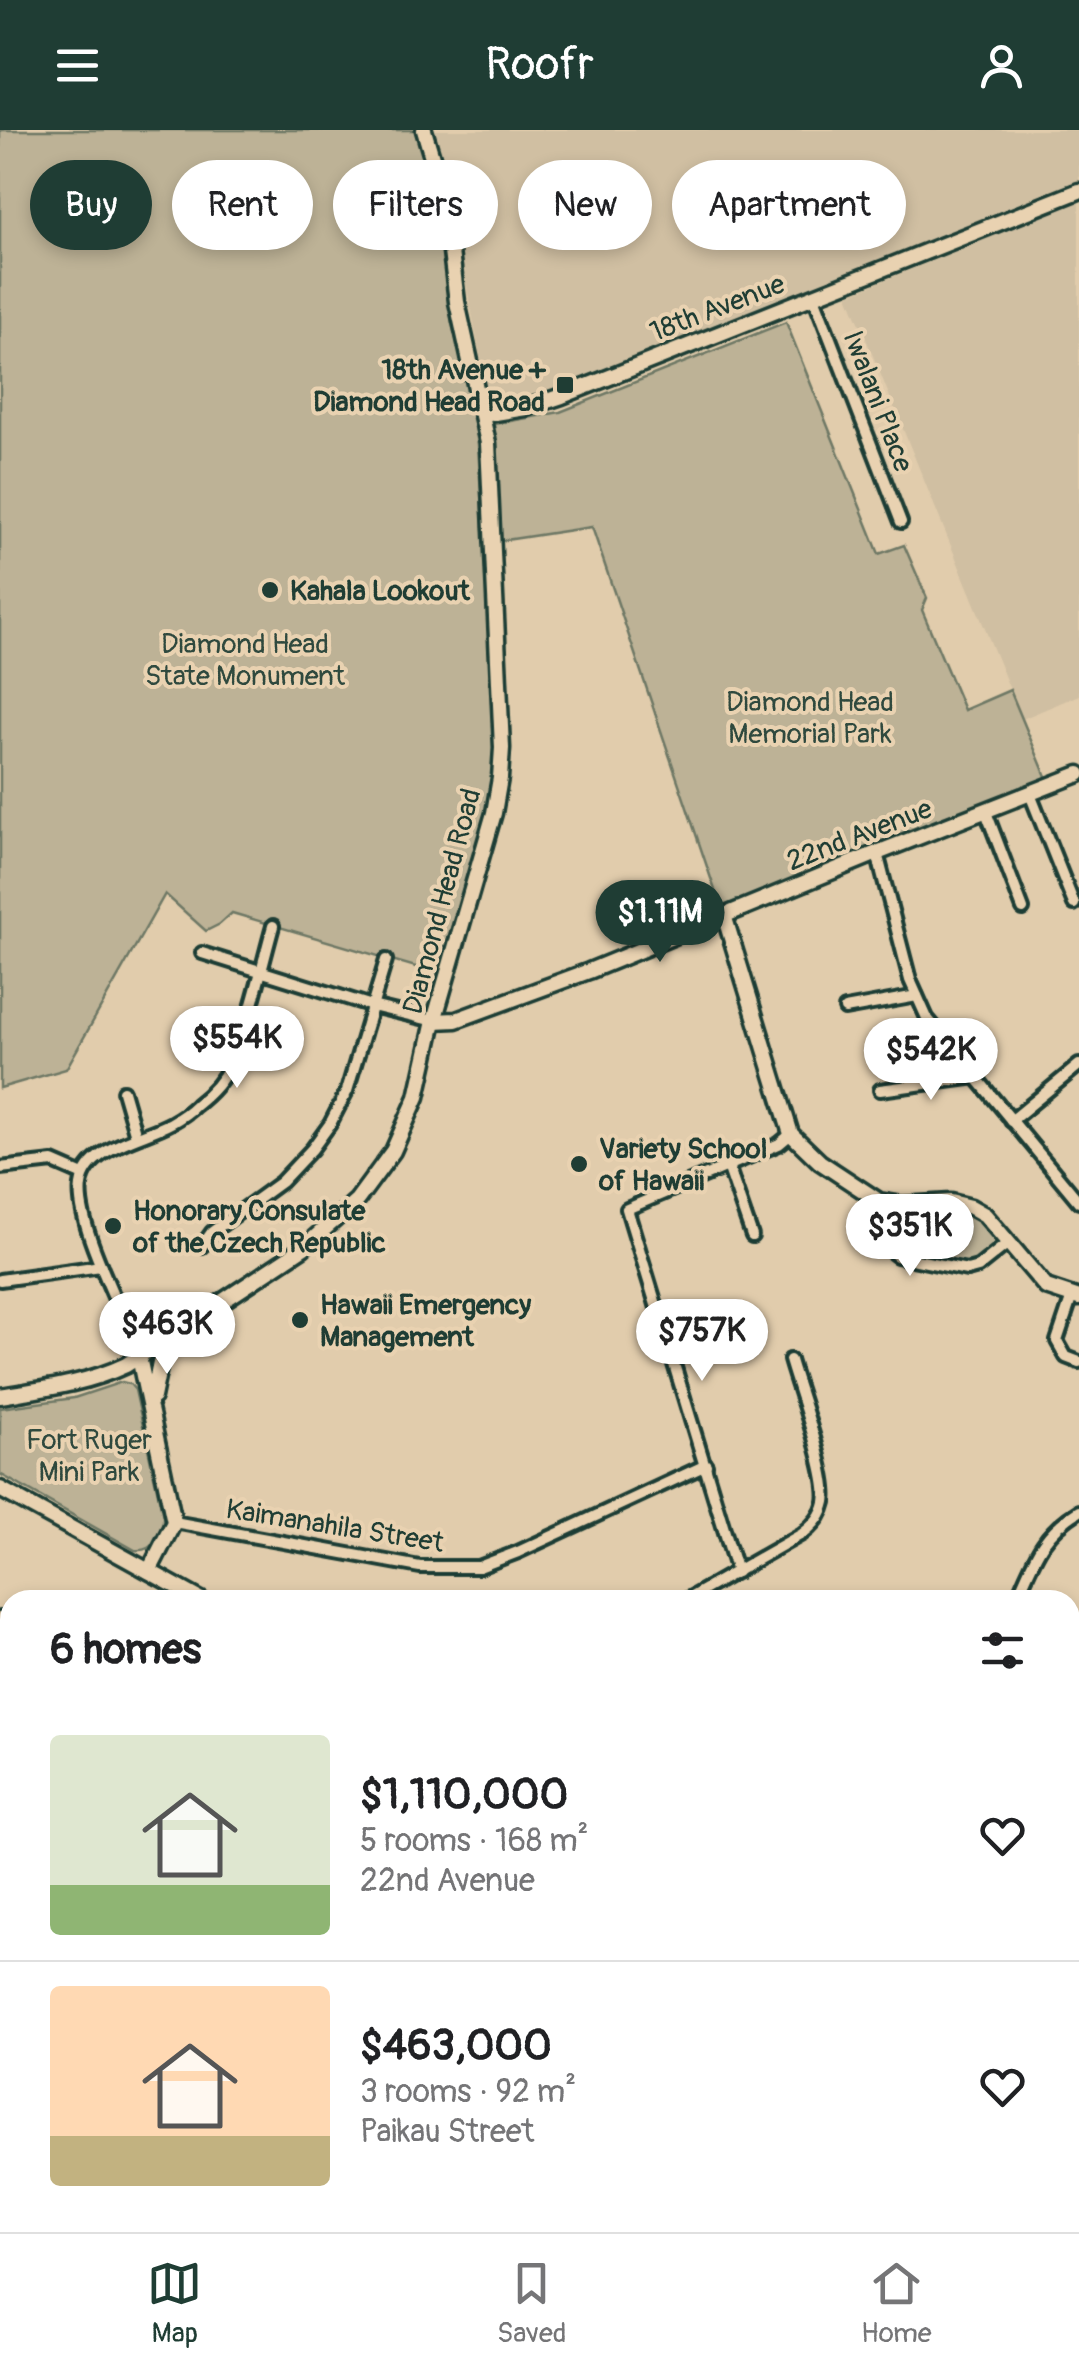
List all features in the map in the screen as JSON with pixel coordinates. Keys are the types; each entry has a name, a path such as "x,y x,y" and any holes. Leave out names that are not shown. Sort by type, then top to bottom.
{"street":[{"name":"Diamond Head Road","path":"0,1396 58,1387 111,1372 302,1248 357,1200 392,1150 417,1097 434,1021 494,813 502,764 488,443 456,302 445,202 424,130"},
{"name":"18th Avenue","path":"483,416 562,396 1079,192"},
{"name":"Iwalani Place","path":"814,296 902,522"},
{"name":"22nd Avenue","path":"202,953 372,1006 448,1022 589,971 1079,774"},
{"path":"1030,794 1074,904"},
{"path":"986,812 1023,909"},
{"path":"877,853 910,980 927,1018 1079,1202"},
{"path":"724,915 791,1134 820,1162 879,1201 902,1206 951,1202 985,1215 1046,1287 1075,1297 1058,1342 1066,1358 1079,1362"},
{"path":"149,1571 174,1522 139,1357 82,1213 83,1175 100,1156 136,1136 170,1124 196,1106 230,1067 273,926"},
{"path":"202,1246 212,1232 273,1190 312,1150 330,1124 347,1091 386,960"},
{"path":"845,1010 917,996"},
{"path":"1011,1120 1079,1065"},
{"path":"880,1090 976,1077"},
{"path":"123,1091 136,1136"},
{"path":"738,1572 627,1209 779,1144 791,1134"},
{"path":"0,1168 53,1162 83,1175"},
{"path":"728,1166 752,1236"},
{"path":"879,1201 872,1213 873,1228 879,1242 897,1256 966,1270 978,1266 1008,1243"},
{"path":"0,1280 101,1266"},
{"path":"151,1408 160,1363 180,1330"},
{"path":"705,1590 802,1534 813,1525 825,1501 823,1474 790,1360"},
{"name":"Kaimanahila Street","path":"174,1522 420,1567 479,1567 706,1464"},
{"path":"0,1489 183,1590"},
{"path":"1021,1590 1054,1527 1079,1511"}],"shaded area":[{"path":"433,130 1079,130 1079,182 530,406 504,409 488,396 459,250 498,250 498,160 442,160"},
{"path":"1079,201 1079,695 1022,719 848,295"}],"green space":[{"name":"Diamond Head State Monument","path":"0,130 415,130 426,160 333,160 333,250 442,250 452,324 468,383 478,444 494,762 483,823 436,973 232,913 206,931 165,894 66,1069 0,1088"},
{"name":"Diamond Head Memorial Park","path":"786,322 879,554 904,545 927,598 922,610 964,710 1010,690 1048,781 721,908 592,527 499,541 494,424 560,412"},
{"path":"955,1211 980,1223 997,1245 975,1264 954,1265 913,1255 885,1243 879,1232 877,1220 886,1213"},
{"name":"Fort Ruger Mini Park","path":"122,1382 135,1390 163,1516 156,1540 142,1550 135,1550 0,1474 0,1408 74,1398"}],"place":[{"name":"18th Avenue + Diamond Head Road","path":"565,385"},
{"name":"Kahala Lookout","path":"270,590"},
{"name":"Variety School of Hawaii","path":"579,1164"},
{"name":"Honorary Consulate of the Czech Republic","path":"113,1226"},
{"name":"Hawaii Emergency Management","path":"300,1320"}]}
